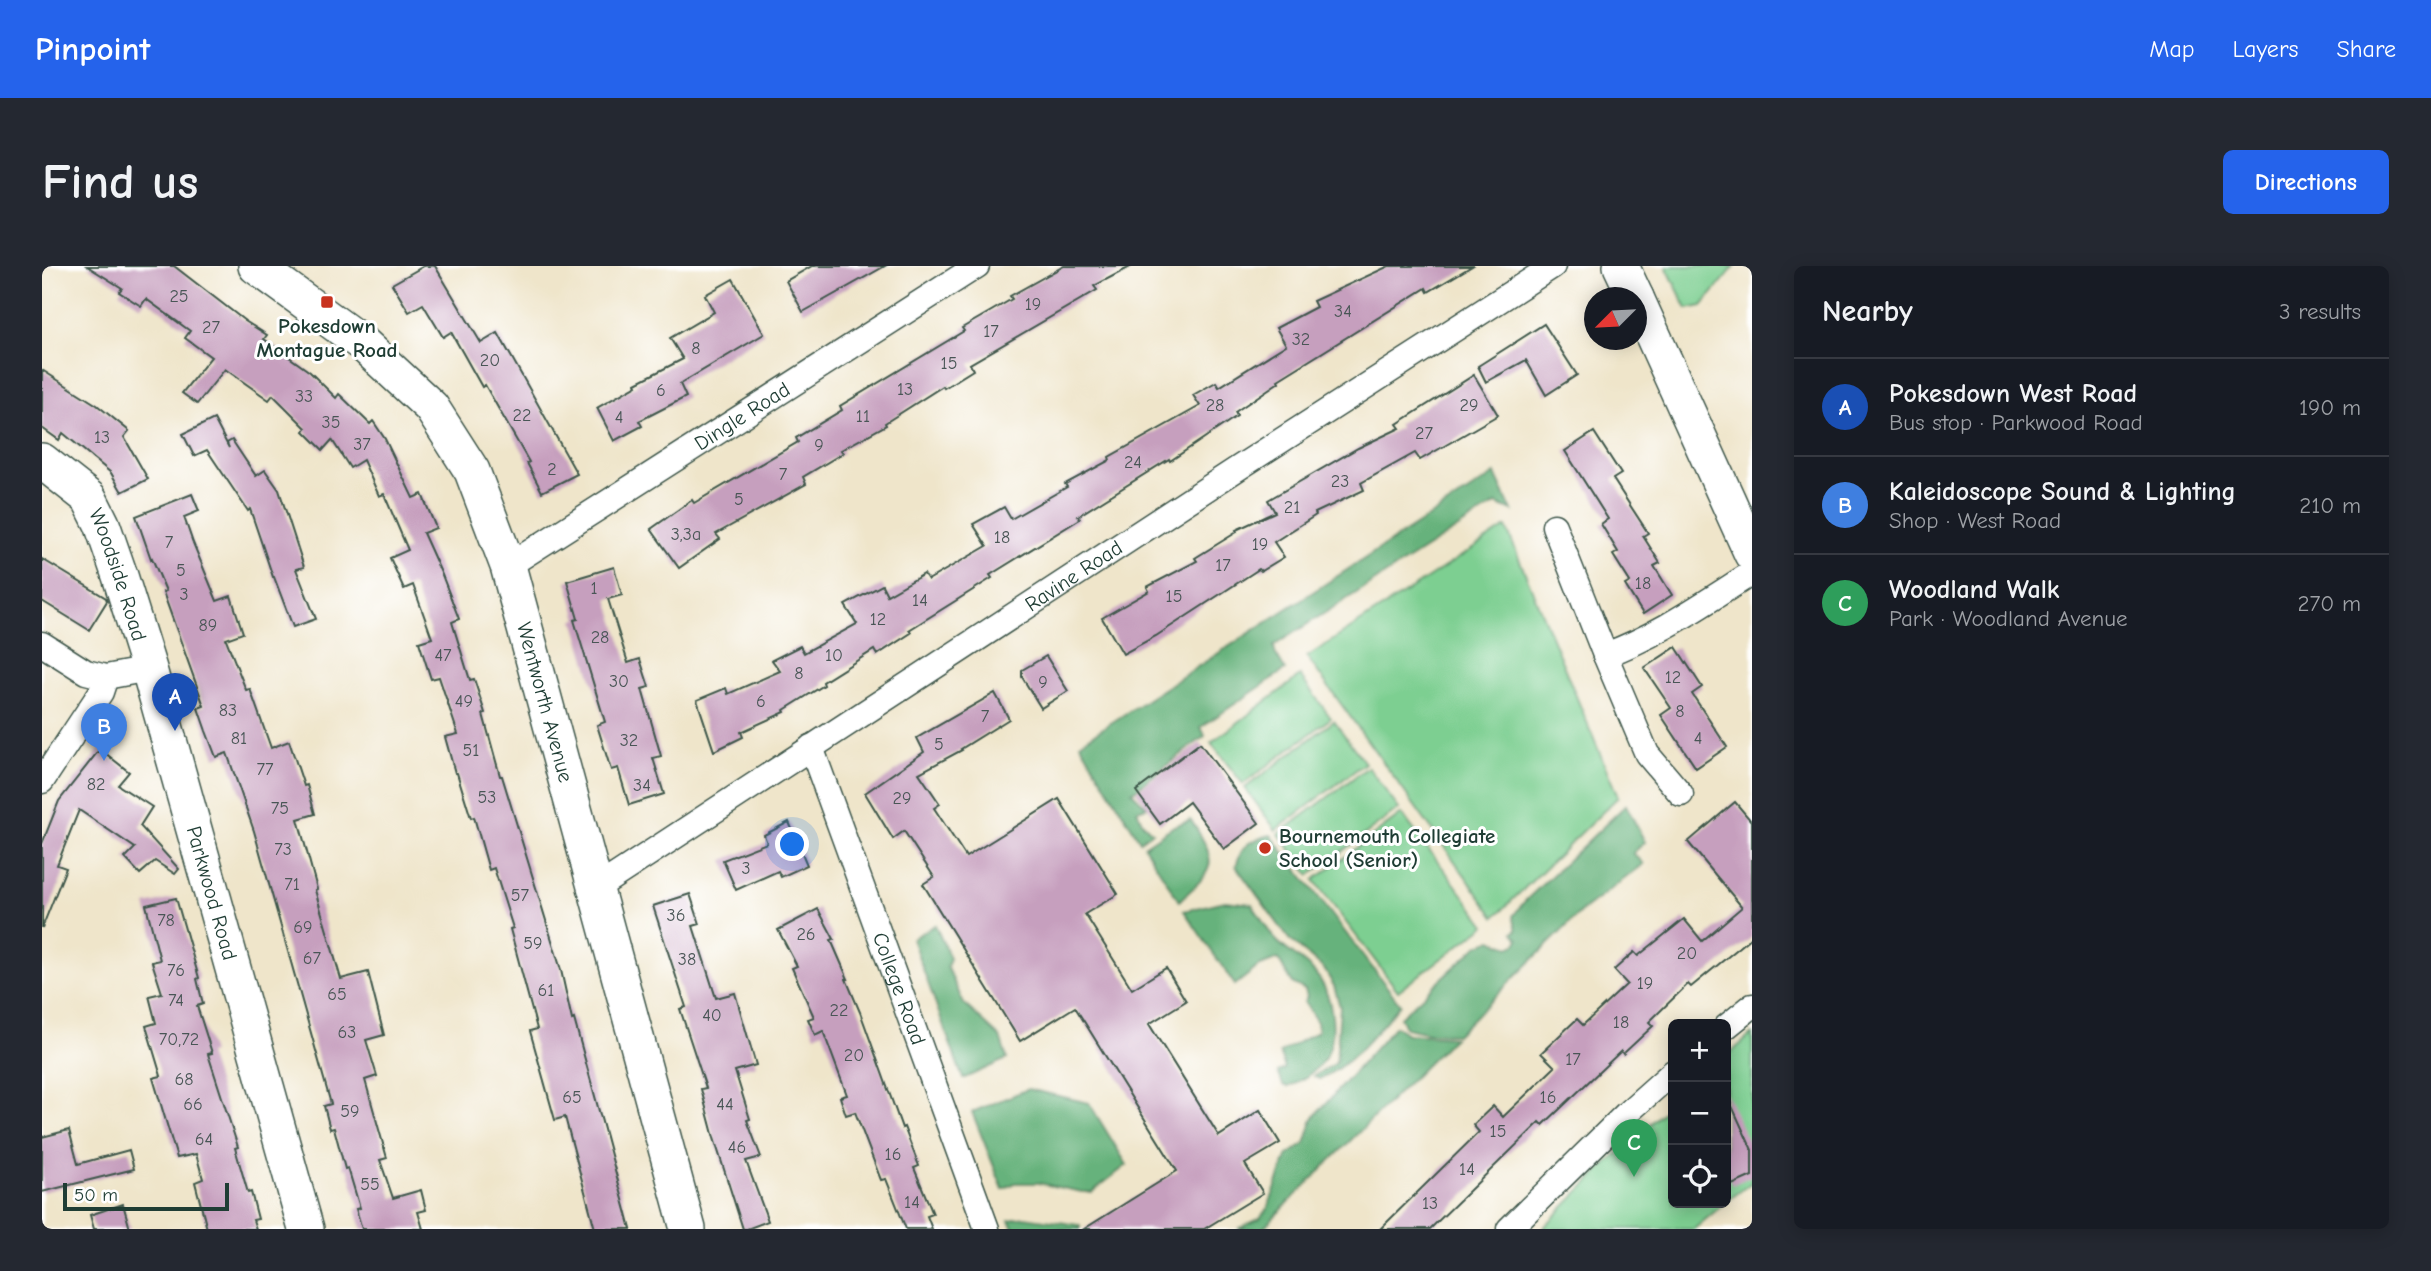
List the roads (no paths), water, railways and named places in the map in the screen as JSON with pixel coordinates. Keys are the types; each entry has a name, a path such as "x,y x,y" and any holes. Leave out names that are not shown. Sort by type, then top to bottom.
{"street":[{"name":"Wentworth Avenue","path":"256,266 363,345 431,407 472,471 508,566 688,1229"},
{"name":"Dingle Road","path":"508,566 977,266"},
{"name":"Ravine Road","path":"595,889 1553,266"},
{"path":"1621,266 1631,287"},
{"path":"1647,322 1752,554"},
{"name":"Woodside Road","path":"42,461 89,498 102,524 149,669"},
{"path":"1554,526 1647,754 1681,794"},
{"path":"1605,655 1655,633 1752,573"},
{"path":"42,644 86,673 106,677 149,669"},
{"name":"Parkwood Road","path":"149,669 306,1229"},
{"path":"42,781 101,692 106,677"},
{"name":"College Road","path":"811,747 988,1229"},
{"path":"1731,1023 1752,1006"},
{"path":"1509,1229 1626,1113 1668,1076"}],"place":[{"name":"Pokesdown Montague Road","path":"327,302"},
{"name":"Pokesdown West Road","path":"175,731"},
{"name":"Kaleidoscope Sound & Lighting","path":"104,761"},
{"name":"Bournemouth Collegiate School (Senior)","path":"1265,848"},
{"name":"Woodland Walk","path":"1634,1177"}]}
